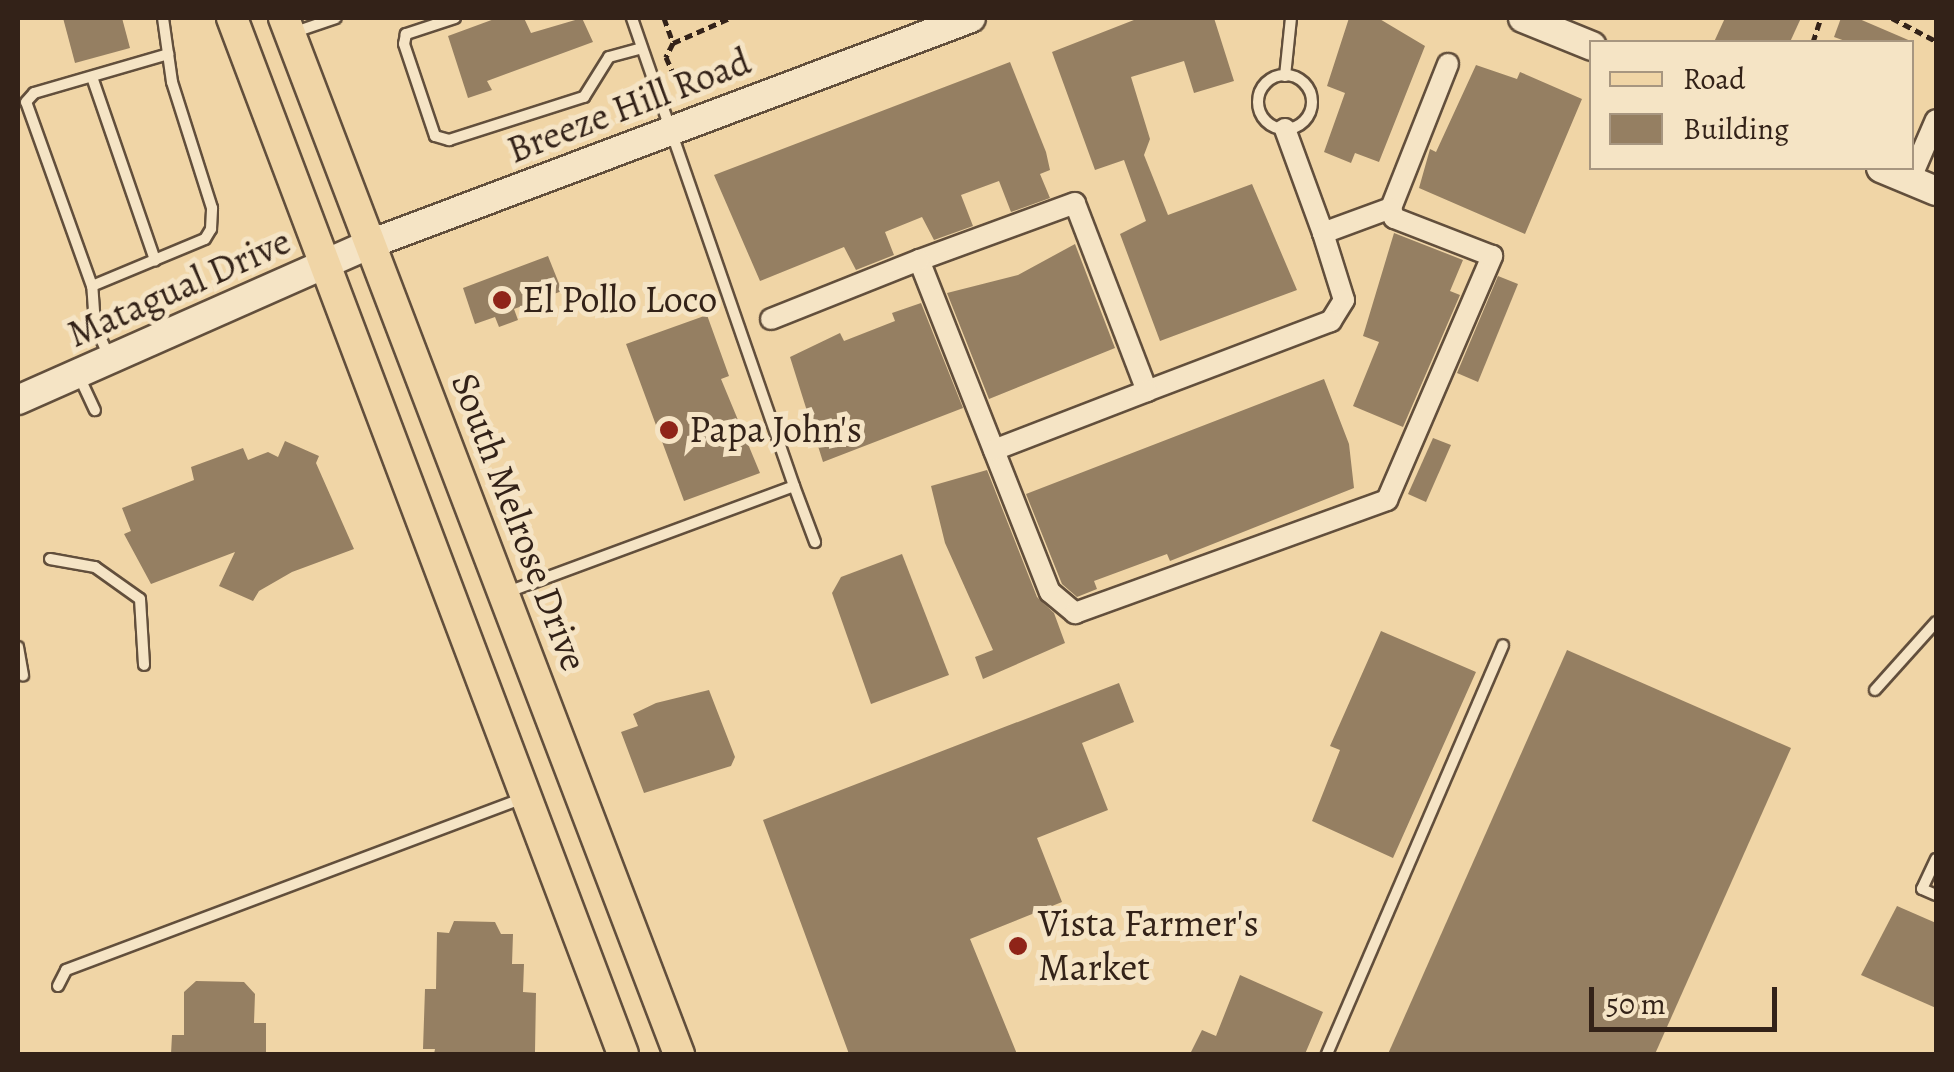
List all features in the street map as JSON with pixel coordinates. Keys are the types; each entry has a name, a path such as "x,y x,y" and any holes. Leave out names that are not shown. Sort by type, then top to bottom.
{"main road":[{"path":"232,18 623,1054"},
{"name":"South Melrose Drive","path":"287,26 679,1054"}],"street":[{"name":"Breeze Hill Road","path":"370,244 971,18"},
{"path":"1523,18 1589,45"},
{"path":"919,260 1050,592 1076,613 1387,500 1492,256 1394,218 1391,208 1448,64"},
{"path":"1886,170 1924,185 1936,120"},
{"path":"994,450 1331,321 1344,300 1285,129"},
{"path":"771,319 1075,203 1147,390"},
{"path":"1323,233 1391,208"},
{"name":"Matagual Drive","path":"18,400 370,244"}],"lane":[{"path":"92,286 205,239 211,229 212,208 168,54 163,18"},
{"path":"287,26 336,18"},
{"path":"455,18 406,34 404,44 434,136 449,140 584,97 608,57 642,48"},
{"path":"632,18 642,48 684,125 794,486 816,542"},
{"path":"1285,76 1291,18"},
{"path":"110,359 95,325 92,286 26,102 34,93 168,54"},
{"path":"92,76 155,260"},
{"path":"1285,76 1307,86 1312,102 1307,118 1285,129 1266,122 1258,106 1262,88 1285,76"},
{"path":"78,373 96,410"},
{"path":"503,593 794,486"},
{"path":"50,558 95,567 140,598 144,664"},
{"path":"1874,690 1936,622"},
{"path":"1328,1054 1503,644"},
{"path":"18,647 22,676"},
{"path":"58,986 66,970 527,797"},
{"path":"1936,859 1922,889 1936,895"}],"path":[{"path":"664,18 673,43"},
{"path":"684,125 666,57 673,43 730,18"},
{"path":"1892,18 1936,41"}],"building":[{"path":"63,18 122,18 130,48 75,63"},
{"path":"497,18 524,18 531,33 582,18 593,42 487,81 492,90 468,98 448,36"},
{"path":"1139,18 1214,18 1234,81 1194,93 1184,61 1131,77 1150,139 1144,155 1168,215 1252,184 1297,290 1160,341 1120,234 1146,221 1124,160 1095,170 1052,52"},
{"path":"1349,18 1378,18 1425,46 1379,162 1355,153 1351,163 1324,152 1345,93 1327,86"},
{"path":"1725,18 1801,18 1791,40 1715,40"},
{"path":"1841,18 1857,18 1908,40 1842,40 1834,37"},
{"path":"1010,62 1046,152 1050,170 1040,174 1050,198 1011,212 999,181 961,195 973,226 934,240 922,217 885,232 894,255 856,270 844,247 760,281 714,175"},
{"path":"1476,65 1517,79 1520,72 1582,99 1525,234 1419,188 1430,149 1436,152"},
{"path":"1394,233 1463,260 1450,291 1460,295 1403,427 1353,406 1379,342 1363,336"},
{"path":"1075,244 1115,348 989,399 947,293 1018,275"},
{"name":"El Pollo Loco","path":"548,256 562,291 514,309 518,320 499,327 495,317 475,324 463,288"},
{"path":"1498,276 1518,284 1478,382 1457,373"},
{"path":"921,303 963,408 823,462 790,357 840,333 844,341 895,321 892,313"},
{"path":"707,315 729,376 721,379 760,473 684,501 626,344"},
{"path":"1324,379 1349,444 1354,488 1170,561 1167,554 1094,581 1097,589 1077,597 1062,584 1026,494"},
{"path":"1433,438 1451,445 1426,502 1408,494"},
{"path":"285,441 319,456 316,463 354,549 292,572 259,591 253,601 219,586 235,552 151,584 124,534 131,531 122,508 194,480 191,467 243,448 248,460 268,452 278,457"},
{"path":"987,470 1037,597 1054,613 1065,643 983,679 975,657 993,650 945,543 931,486"},
{"path":"902,554 949,675 871,704 832,593 841,577"},
{"path":"1381,631 1476,672 1393,858 1312,821 1340,750 1330,746"},
{"path":"1567,650 1791,748 1655,1054 1388,1054"},
{"path":"1119,683 1134,722 1082,743 1108,810 1037,838 1062,902 970,939 1017,1054 849,1054 763,820"},
{"path":"709,690 735,757 731,766 644,793 621,732 638,726 633,714 656,703"},
{"path":"1897,906 1936,923 1936,1008 1861,975"},
{"path":"454,921 495,922 501,934 513,934 512,964 524,964 523,992 536,993 535,1052 434,1054 435,1049 423,1049 425,989 436,989 437,932 449,933"},
{"path":"1240,975 1323,1012 1305,1054 1190,1054 1202,1030 1216,1036"},
{"path":"196,981 244,982 255,994 254,1023 266,1023 266,1054 171,1054 172,1035 184,1035 184,992"}],"place":[{"name":"El Pollo Loco","path":"502,300"},
{"name":"Papa John's","path":"669,430"},
{"name":"Vista Farmer's Market","path":"1018,946"}]}
